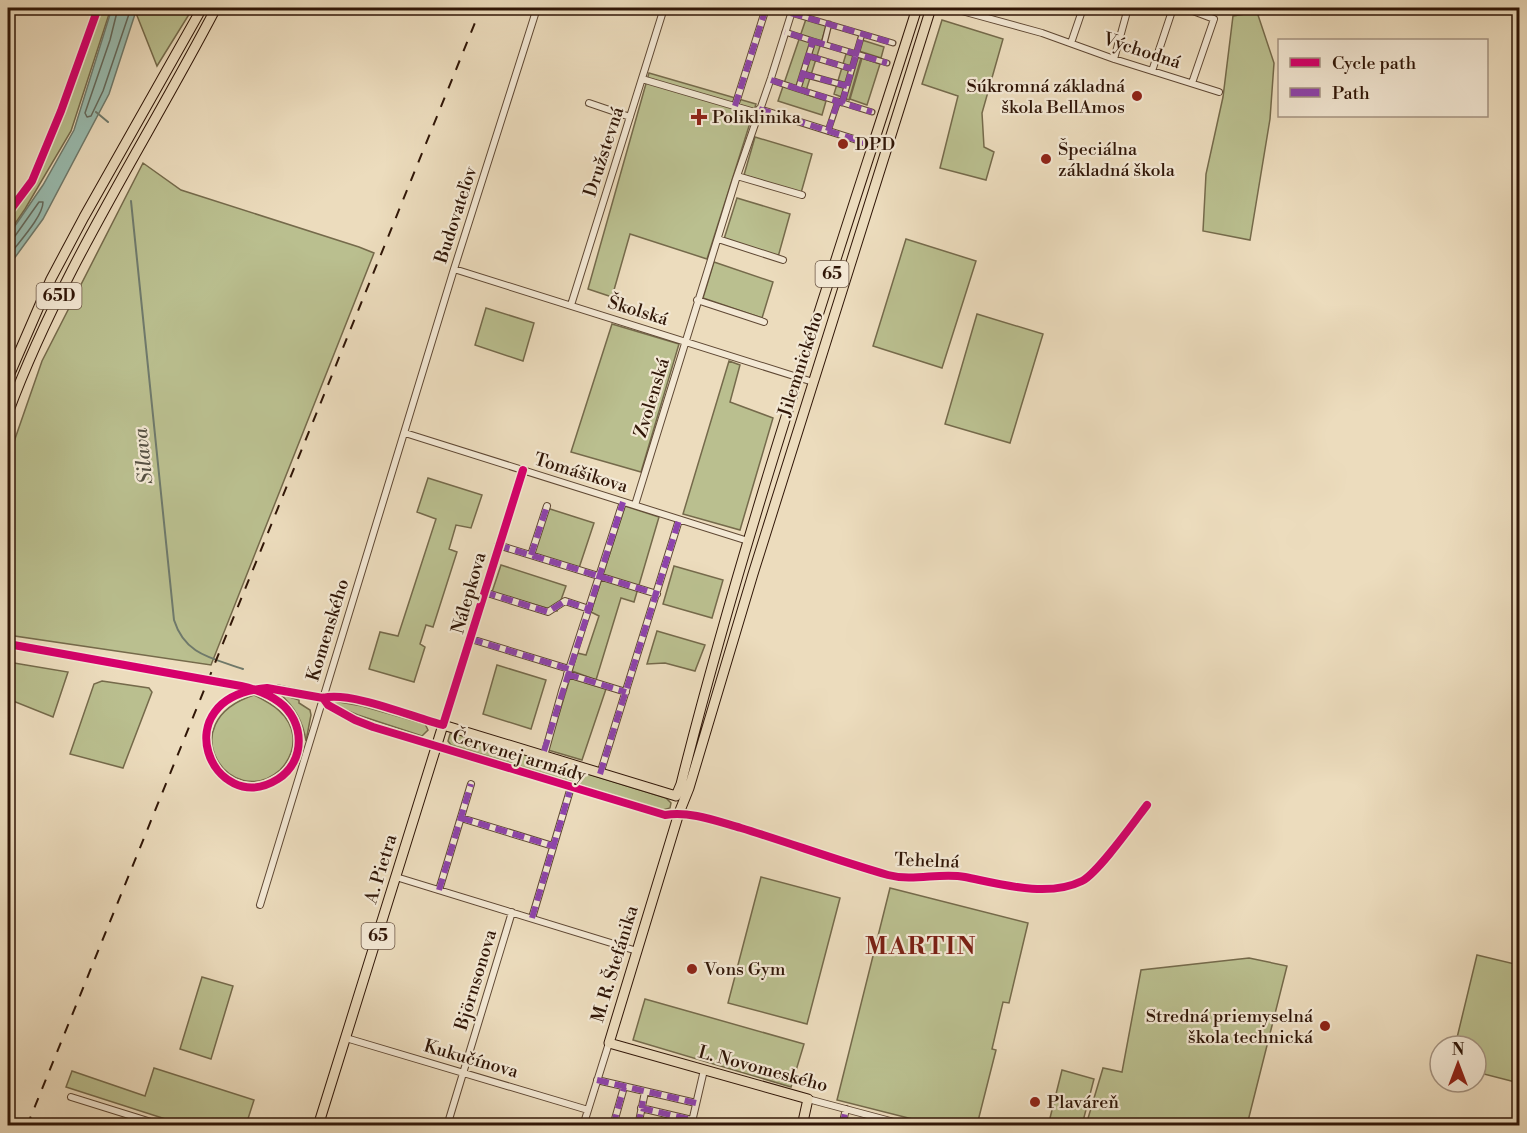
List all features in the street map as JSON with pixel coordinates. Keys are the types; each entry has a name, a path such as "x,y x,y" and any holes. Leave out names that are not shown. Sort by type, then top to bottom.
{"main road":[{"name":"65D","path":"8,378 51,279 202,8"},
{"name":"65D","path":"8,413 38,339 70,274 118,182 216,8"},
{"name":"Jilemnického","path":"676,796 733,589 917,8"},
{"name":"Jilemnického","path":"679,813 689,788 747,593 931,8"},
{"name":"Červenej armády","path":"442,725 676,796"},
{"name":"A. Pietra","path":"318,1125 442,725"},
{"path":"676,796 679,813"},
{"name":"M. R. Štefánika","path":"609,1043 679,813"},
{"name":"L. Novomeského","path":"609,1043 808,1099"},
{"path":"802,1125 808,1099"}],"street":[{"name":"Budovateľov","path":"405,433 454,269 537,8"},
{"name":"Družstevná","path":"571,305 664,8"},
{"path":"735,106 766,8"},
{"name":"Východná","path":"951,8 1042,33 1114,59 1219,92"},
{"path":"981,15 983,8"},
{"path":"1071,43 1083,8"},
{"path":"1114,59 1128,8"},
{"path":"1152,71 1173,8"},
{"path":"1185,8 1214,19 1192,83"},
{"path":"792,10 829,24 893,43"},
{"name":"Zvolenská","path":"635,505 697,300 771,80 792,10"},
{"path":"824,44 829,24"},
{"path":"785,32 887,63"},
{"path":"828,131 852,69 862,34"},
{"path":"798,89 813,41"},
{"path":"809,56 852,69"},
{"path":"803,74 846,86"},
{"path":"642,79 873,145"},
{"path":"771,80 872,112"},
{"path":"588,103 630,117"},
{"path":"737,176 802,195"},
{"path":"718,239 783,260"},
{"name":"Školská","path":"454,269 813,382"},
{"path":"697,300 764,322"},
{"name":"Tomášikova","path":"405,433 748,541"},
{"name":"Komenského","path":"260,905 405,433"},
{"name":"Nálepkova","path":"442,725 523,470"},
{"path":"544,756 568,671 623,502"},
{"path":"531,555 547,506"},
{"path":"600,774 679,520"},
{"path":"498,545 657,594"},
{"path":"733,589 747,593"},
{"path":"484,592 548,612 565,601 588,609"},
{"path":"471,639 626,692"},
{"name":"Červenej armády","path":"10,644 224,683 262,692 280,702 288,710 298,731 293,764 282,777 263,786 245,786 227,780 215,768 208,754 206,734 212,716 221,705 242,693 267,688 323,698 331,696 363,701 442,725"},
{"name":"Červenej armády","path":"323,698 328,705 355,720 436,747 665,815 679,813"},
{"path":"438,890 471,784"},
{"path":"532,918 571,787"},
{"name":"Tehelná","path":"679,813 790,843 891,876 910,879 956,875 1028,889 1046,889 1082,881 1101,863 1147,805"},
{"path":"461,818 553,846"},
{"path":"396,877 637,951"},
{"name":"Björnsonova","path":"447,1125 512,912"},
{"name":"Kukučínova","path":"346,1038 588,1110"},
{"name":"M. R. Štefánika","path":"583,1125 609,1043"},
{"path":"642,1108 692,1123 704,1070"},
{"path":"597,1080 696,1103"},
{"path":"613,1125 624,1087"},
{"path":"638,1125 645,1092"},
{"path":"71,1097 164,1125"},
{"name":"L. Novomeského","path":"808,1099 889,1123 909,1125"},
{"path":"842,1125 846,1109"}],"green space":[{"path":"98,8 111,8 71,131 8,234 8,213 32,181 61,111"},
{"path":"134,8 193,8 157,66"},
{"path":"1257,12 1274,63 1270,119 1250,240 1203,231 1206,174 1223,97 1233,16"},
{"path":"806,19 827,24 805,94 826,101 822,115 778,101"},
{"path":"942,20 1003,39 982,113 984,147 994,152 986,180 940,168 958,96 922,84"},
{"path":"862,40 884,47 881,58 859,51"},
{"path":"846,54 861,58 849,100 834,94"},
{"path":"862,58 880,64 867,105 850,99"},
{"path":"649,73 756,104 707,259 630,234 612,297 588,289"},
{"path":"755,137 812,154 801,193 744,175"},
{"path":"143,163 181,190 374,253 211,665 8,635 8,459 42,361"},
{"path":"737,198 790,214 778,257 724,239"},
{"path":"906,239 976,261 942,368 873,346"},
{"path":"714,262 773,282 762,318 703,298"},
{"path":"486,308 534,323 523,361 475,345"},
{"path":"977,314 1043,334 1010,443 945,424"},
{"path":"612,324 679,344 641,472 571,452"},
{"path":"729,361 740,365 730,402 773,418 740,530 683,514"},
{"path":"428,478 482,495 471,528 456,525 449,549 457,552 433,627 426,625 420,644 425,647 414,682 369,669 380,632 398,636 436,519 417,512"},
{"path":"625,506 659,517 634,602 621,598 596,680 572,671 577,653 586,655 599,616 591,612"},
{"path":"547,508 594,523 578,571 530,555"},
{"path":"501,565 566,586 557,611 492,592"},
{"path":"674,566 723,580 712,618 663,604"},
{"path":"657,631 705,645 695,671 665,663 647,664"},
{"path":"8,662 68,672 53,717 8,699"},
{"path":"497,665 546,680 531,729 483,714"},
{"path":"570,678 606,689 582,760 548,750"},
{"path":"102,681 149,688 152,692 123,768 70,754 94,684"},
{"path":"280,694 299,700 299,703 310,710 306,741 298,715"},
{"path":"254,695 273,706 284,716 291,728 293,746 286,763 280,770 261,780 243,780 228,773 217,759 212,742 215,725 229,708"},
{"path":"328,700 362,706 425,724 428,730 422,736 358,715 329,703"},
{"path":"456,733 666,798 671,803 670,808 663,810 451,745 448,741 450,734"},
{"path":"761,877 840,898 807,1024 728,1003"},
{"path":"890,888 1028,923 1009,1003 1003,1002 992,1049 996,1050 977,1125 936,1125 837,1100"},
{"path":"1477,955 1519,965 1519,1083 1488,1075 1488,1034 1458,1034"},
{"path":"1249,958 1287,966 1247,1125 1086,1125 1103,1068 1122,1072 1141,970"},
{"path":"202,977 233,986 211,1059 180,1049"},
{"path":"645,999 804,1044 791,1087 633,1040"},
{"path":"154,1068 254,1100 246,1125 184,1125 66,1087 72,1071 145,1096"},
{"path":"1062,1070 1094,1079 1082,1125 1062,1125 1049,1122"}],"water":[{"path":"112,8 137,8 109,94 43,219 8,267 8,236 43,185 74,130"}],"waterway":[{"name":"Silava","path":"96,112 108,122"},
{"name":"Silava","path":"131,201 174,620 179,632 192,648 210,658 243,669"}],"railway":[{"path":"27,1126 481,8"}],"marked path":[{"path":"735,106 766,8"},
{"path":"791,13 893,43"},
{"path":"771,80 798,89 813,41 785,32"},
{"path":"842,103 862,34"},
{"path":"813,41 887,63"},
{"path":"809,56 852,69"},
{"path":"803,74 847,86"},
{"path":"798,89 872,112"},
{"path":"828,131 838,101"},
{"path":"759,109 873,145"},
{"path":"544,751 623,502"},
{"path":"531,555 547,506"},
{"path":"600,774 679,520"},
{"path":"498,545 657,594"},
{"path":"484,592 548,612 565,601 589,609"},
{"path":"471,639 569,669"},
{"path":"567,674 626,692"},
{"path":"439,890 471,784"},
{"path":"532,918 571,787"},
{"path":"461,818 553,846"},
{"path":"597,1080 696,1103"},
{"path":"613,1126 624,1087"},
{"path":"638,1126 643,1101"},
{"path":"641,1108 692,1120"},
{"path":"842,1126 846,1109"},
{"path":"889,1126 890,1120"}],"cycle path":[{"path":"8,213 32,181 61,111 98,8"},
{"path":"8,644 241,686 256,690 261,692 270,696 288,710 294,720 299,741 294,762 287,771 278,779 255,787 234,783 218,771 208,752 207,732 215,712 234,696 267,688 323,698 349,698 443,725 523,470"},
{"path":"323,698 328,705 373,727 665,815 684,814 713,820 898,877 956,876 1008,886 1039,889 1069,886 1082,881 1097,868 1147,805"}],"place":[{"name":"Súkromná základná škola BellAmos","path":"1137,96"},
{"name":"Poliklinika","path":"699,117"},
{"name":"DPD","path":"843,144"},
{"name":"Špeciálna základná škola","path":"1046,159"},
{"name":"Vons Gym","path":"692,969"},
{"name":"Stredná priemyselná škola technická","path":"1325,1026"},
{"name":"Plaváreň","path":"1035,1102"}],"district":[{"name":"MARTIN","path":"921,947"}]}
